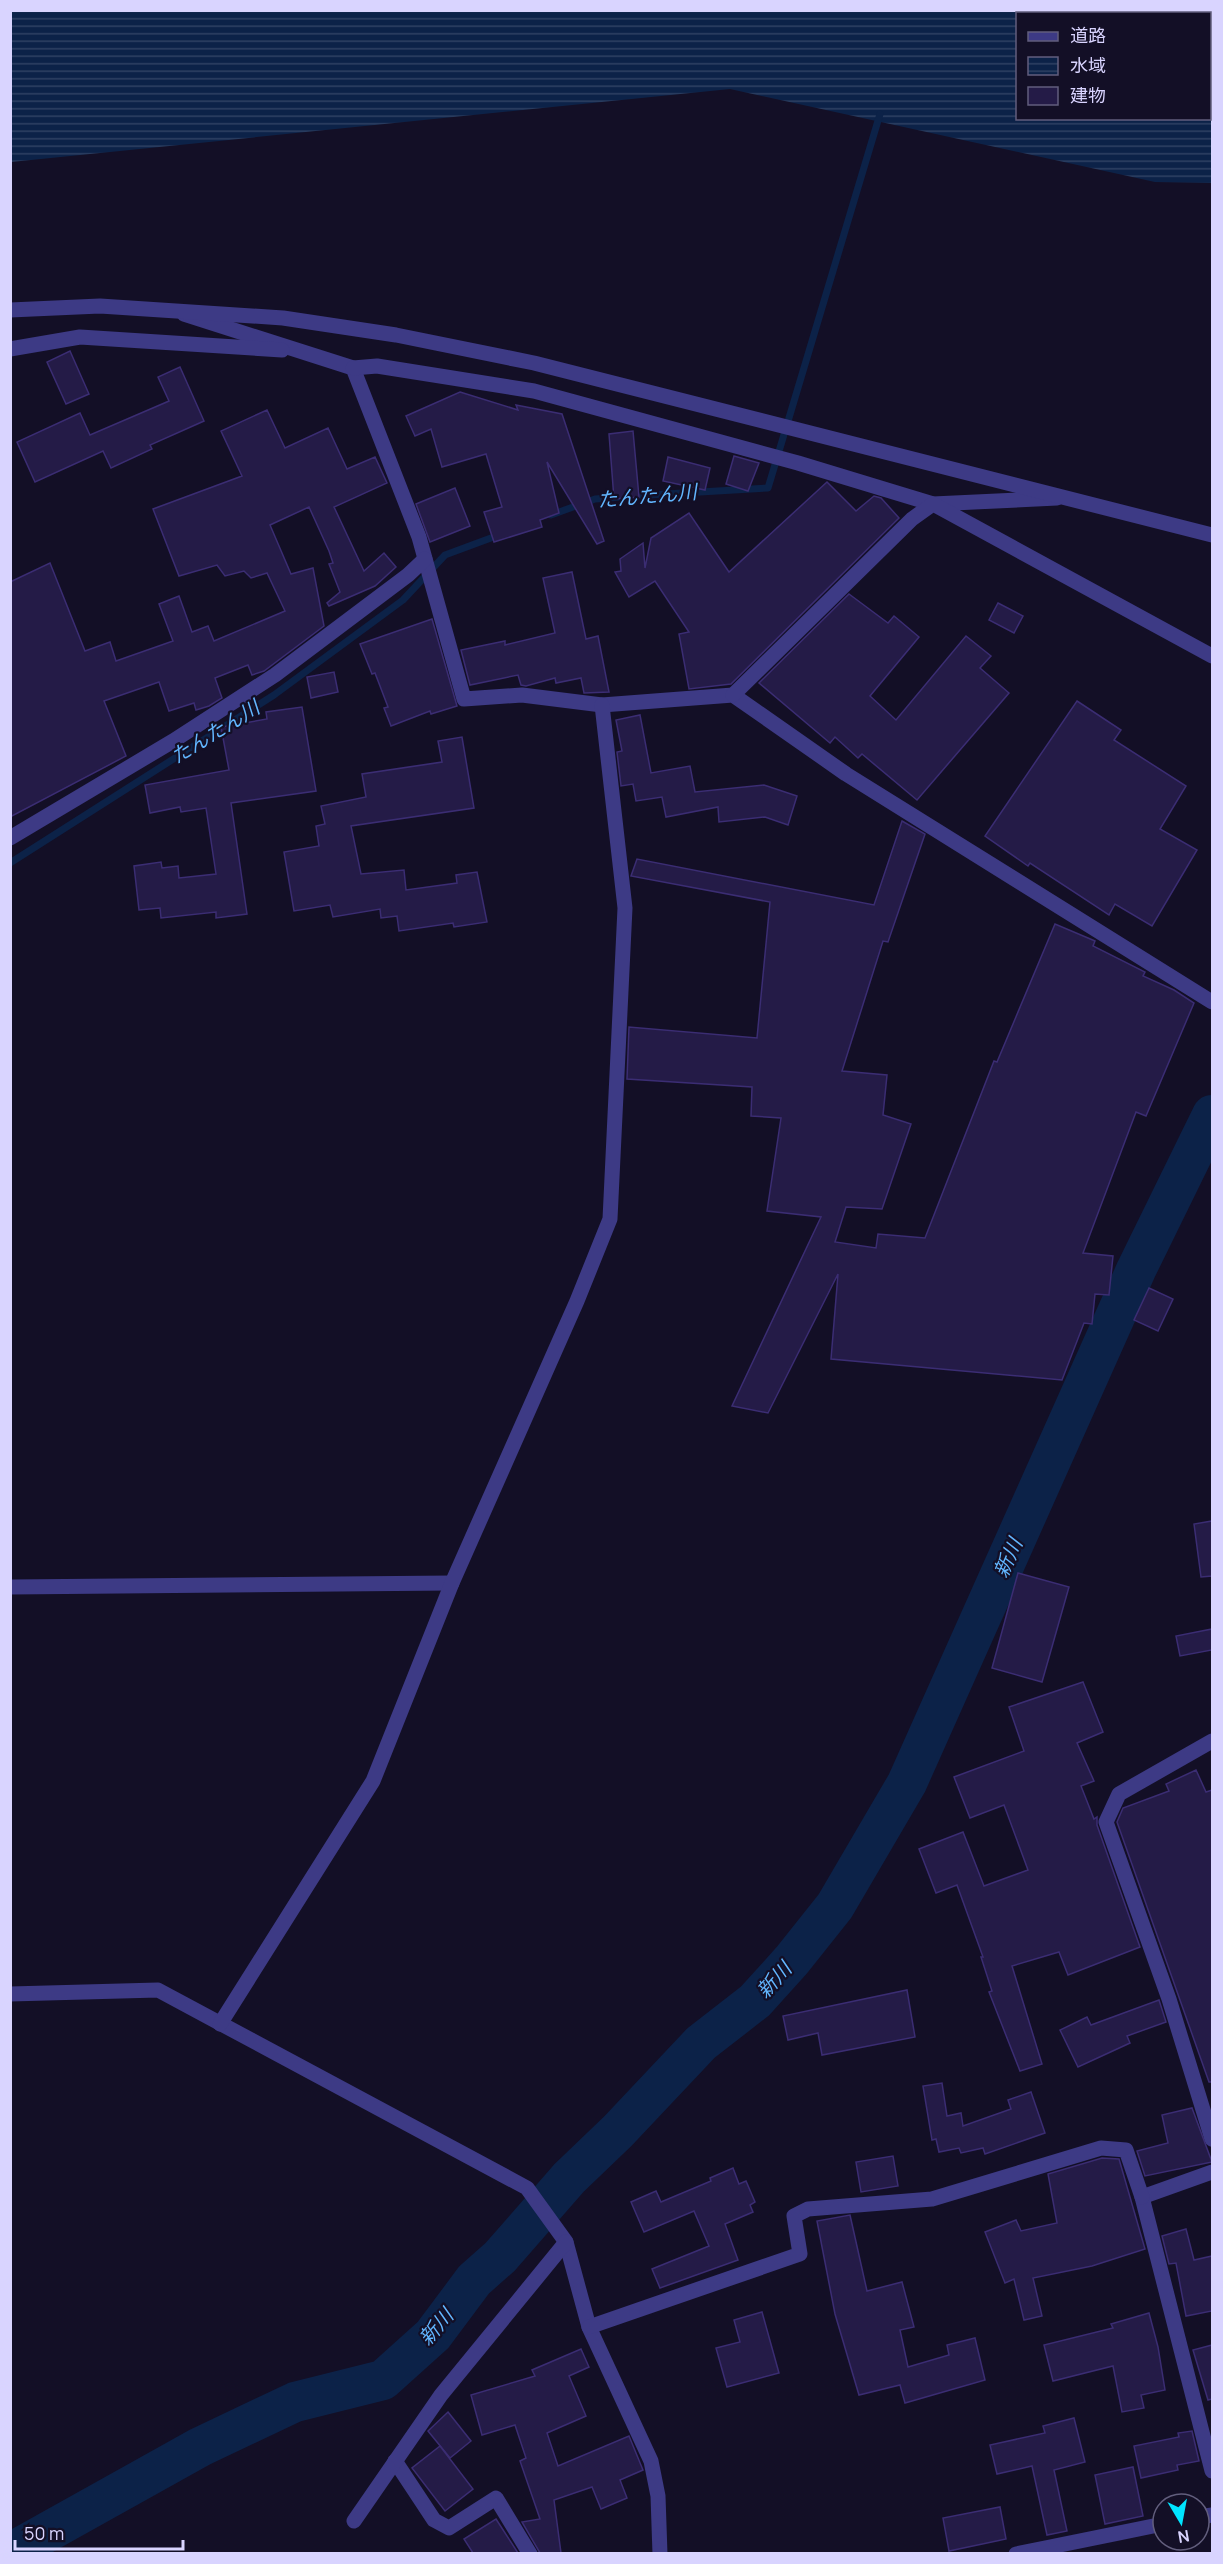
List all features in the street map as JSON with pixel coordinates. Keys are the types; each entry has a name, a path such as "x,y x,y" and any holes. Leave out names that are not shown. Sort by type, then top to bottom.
{"street":[{"path":"10,310 100,306 283,318 396,335 522,361 1069,497 1212,535"},
{"path":"173,311 354,368 377,366 534,391 798,463 933,504 1212,656"},
{"path":"10,349 80,337 306,352"},
{"path":"354,368 419,537 464,699 522,695 602,705 733,695 846,774 1212,1002"},
{"path":"733,695 912,519 933,504 1069,497"},
{"path":"10,838 173,741 275,675 408,575 425,559"},
{"path":"220,2024 373,1781 452,1583 577,1301 610,1219 625,908 602,705"},
{"path":"10,1587 452,1583"},
{"path":"1212,1741 1119,1794 1106,1822 1169,1999 1212,2139"},
{"path":"10,1994 158,1990 526,2188 566,2242 589,2327 651,2461 658,2496 660,2553"},
{"path":"589,2327 800,2254 794,2216 808,2209 932,2199 1101,2148 1126,2150 1142,2197 1212,2471"},
{"path":"1142,2197 1212,2172"},
{"path":"354,2521 441,2395 566,2242"},
{"path":"395,2461 434,2520 449,2528 496,2498 530,2553"},
{"path":"1016,2553 1151,2526"}],"water":[{"path":"10,11 1212,11 1212,183 1155,182 730,89 11,162"}],"building":[{"path":"70,351 89,394 66,404 47,362"},
{"path":"180,367 204,421 150,445 152,449 111,468 103,451 35,482 17,442 80,413 90,435 169,401 158,377"},
{"path":"460,392 518,410 516,405 562,414 604,541 597,544 547,462 559,513 540,520 542,527 494,542 484,512 502,507 486,454 442,467 431,429 415,436 406,416"},
{"path":"267,410 285,448 328,428 347,469 375,457 387,483 334,507 364,571 384,553 396,567 375,586 329,606 327,603 340,592 329,564 333,563 329,551 309,507 270,525 291,574 313,568 324,626 264,671 252,675 248,665 215,678 222,698 209,706 196,710 194,703 169,711 159,682 104,701 126,756 10,817 10,582 50,563 85,651 110,642 116,661 173,641 159,604 179,596 192,632 208,626 214,641 285,611 267,573 251,578 244,571 225,576 217,565 179,576 153,509 242,476 221,431"},
{"path":"633,431 639,497 614,499 609,434"},
{"path":"734,456 759,463 748,491 726,484"},
{"path":"668,457 710,468 705,490 663,481"},
{"path":"827,482 856,511 874,496 881,498 899,518 731,684 689,689 679,634 689,632 655,581 629,597 615,572 621,571 620,559 643,543 645,568 651,538 689,513 729,572"},
{"path":"455,488 470,526 430,542 416,504"},
{"path":"572,572 586,639 598,636 609,692 584,693 581,678 556,683 555,678 526,686 521,685 518,675 470,685 461,650 505,641 505,645 555,633 543,578"},
{"path":"849,594 888,623 894,616 919,637 870,696 896,720 966,636 991,656 980,668 1009,693 917,800 862,754 858,758 835,737 830,743 759,683"},
{"path":"998,603 1023,616 1014,633 989,620"},
{"path":"432,619 457,706 431,714 430,711 391,726 384,708 388,707 375,673 372,674 360,644"},
{"path":"334,672 338,692 311,698 307,677"},
{"path":"1077,701 1121,730 1114,740 1186,786 1160,829 1197,850 1152,926 1115,904 1109,915 1030,863 1028,866 985,836"},
{"path":"302,707 316,791 231,803 247,914 216,918 216,912 161,918 160,908 139,910 134,866 161,862 162,868 178,866 179,878 216,874 206,808 181,812 180,807 150,813 145,785 229,770 221,727 267,719 266,712"},
{"path":"640,715 651,773 690,766 695,792 764,785 797,796 788,825 765,817 719,822 718,807 666,817 662,797 636,801 633,784 621,786 617,752 622,751 616,720"},
{"path":"462,737 474,808 351,826 361,874 404,870 406,890 457,883 456,875 477,872 487,922 454,927 453,923 399,931 397,916 381,918 380,909 333,917 330,905 294,911 284,852 319,846 316,826 325,824 321,806 366,797 362,774 442,762 438,741"},
{"path":"902,821 925,834 888,942 883,941 842,1071 887,1075 883,1115 911,1124 882,1209 846,1207 835,1242 876,1248 878,1234 925,1238 994,1061 997,1062 1055,924 1095,941 1093,946 1145,972 1143,976 1174,990 1194,1003 1146,1116 1136,1112 1083,1253 1113,1256 1109,1295 1095,1294 1092,1324 1084,1323 1062,1380 831,1359 838,1274 768,1413 732,1406 821,1217 767,1211 781,1118 751,1116 752,1087 627,1079 629,1027 757,1038 770,902 631,876 637,859 874,905"},
{"path":"1149,1288 1173,1299 1158,1331 1134,1320"},
{"path":"1212,1521 1212,1576 1201,1577 1194,1524"},
{"path":"1018,1573 1069,1587 1042,1682 992,1668"},
{"path":"1212,1629 1212,1650 1180,1656 1176,1636"},
{"path":"1083,1682 1103,1732 1077,1743 1094,1781 1081,1786 1094,1819 1097,1817 1097,1825 1140,1947 1068,1975 1059,1952 1012,1966 1042,2064 1020,2071 989,1992 992,1991 981,1957 983,1957 957,1885 936,1893 919,1849 963,1832 984,1886 1028,1870 1004,1805 970,1818 954,1777 1024,1751 1009,1707"},
{"path":"1196,1770 1206,1792 1212,1790 1212,2082 1209,2082 1117,1822 1123,1808 1169,1791 1166,1784"},
{"path":"907,1990 915,2037 822,2055 818,2033 788,2040 783,2016"},
{"path":"1159,2000 1166,2022 1127,2036 1130,2043 1078,2067 1060,2030 1087,2017 1091,2025"},
{"path":"942,2083 947,2116 961,2113 963,2126 1011,2109 1008,2100 1031,2092 1045,2133 985,2154 983,2148 961,2153 959,2148 939,2152 936,2139 932,2140 923,2086"},
{"path":"1192,2108 1212,2162 1145,2176 1137,2151 1168,2143 1162,2115"},
{"path":"893,2156 898,2186 861,2192 856,2162"},
{"path":"1102,2158 1119,2159 1145,2249 1092,2266 1033,2278 1042,2316 1024,2320 1014,2279 1005,2283 985,2232 1016,2220 1021,2231 1057,2223 1048,2174"},
{"path":"733,2168 739,2184 746,2181 755,2202 750,2205 753,2212 725,2224 738,2260 660,2288 652,2269 709,2246 694,2211 644,2232 631,2202 656,2191 661,2202 711,2181 710,2178"},
{"path":"850,2215 867,2291 902,2282 914,2327 900,2330 908,2367 949,2355 947,2345 975,2338 985,2380 905,2403 900,2385 859,2395 835,2314 817,2221"},
{"path":"1186,2229 1194,2260 1212,2256 1212,2311 1186,2316 1176,2263 1169,2264 1162,2236"},
{"path":"762,2312 779,2373 727,2387 716,2348 740,2342 734,2320"},
{"path":"1149,2313 1158,2347 1165,2390 1141,2395 1144,2408 1122,2412 1113,2366 1053,2381 1044,2345 1113,2328 1111,2324"},
{"path":"1212,2345 1212,2399 1208,2400 1193,2350"},
{"path":"581,2349 589,2367 569,2376 586,2416 547,2433 558,2466 629,2436 643,2470 620,2480 627,2498 601,2509 592,2487 554,2500 561,2553 540,2553 522,2522 540,2519 520,2461 526,2458 515,2425 482,2435 471,2395 535,2376 532,2370"},
{"path":"448,2412 471,2441 450,2458 428,2431"},
{"path":"1074,2418 1085,2462 1054,2470 1067,2531 1047,2535 1032,2466 997,2474 990,2445 1045,2433 1043,2426"},
{"path":"1192,2431 1199,2461 1177,2465 1178,2470 1141,2478 1134,2446 1179,2437 1178,2433"},
{"path":"440,2446 473,2489 445,2511 412,2468"},
{"path":"1133,2467 1143,2516 1105,2524 1095,2475"},
{"path":"1000,2507 1006,2539 949,2551 943,2518"},
{"path":"496,2519 518,2553 473,2553 464,2539"}],"waterway":[{"name":"たんたん川","path":"632,496 768,488 880,114"},
{"name":"たんたん川","path":"551,515 595,499 621,497"},
{"name":"たんたん川","path":"10,863 274,695 403,600 445,555 499,535"},
{"name":"新川","path":"10,2553 200,2447 295,2402 383,2380 433,2335 474,2280 500,2257 569,2178 618,2131 701,2043 755,2001 792,1960 835,1906 907,1783 1136,1270 1212,1115"}]}
